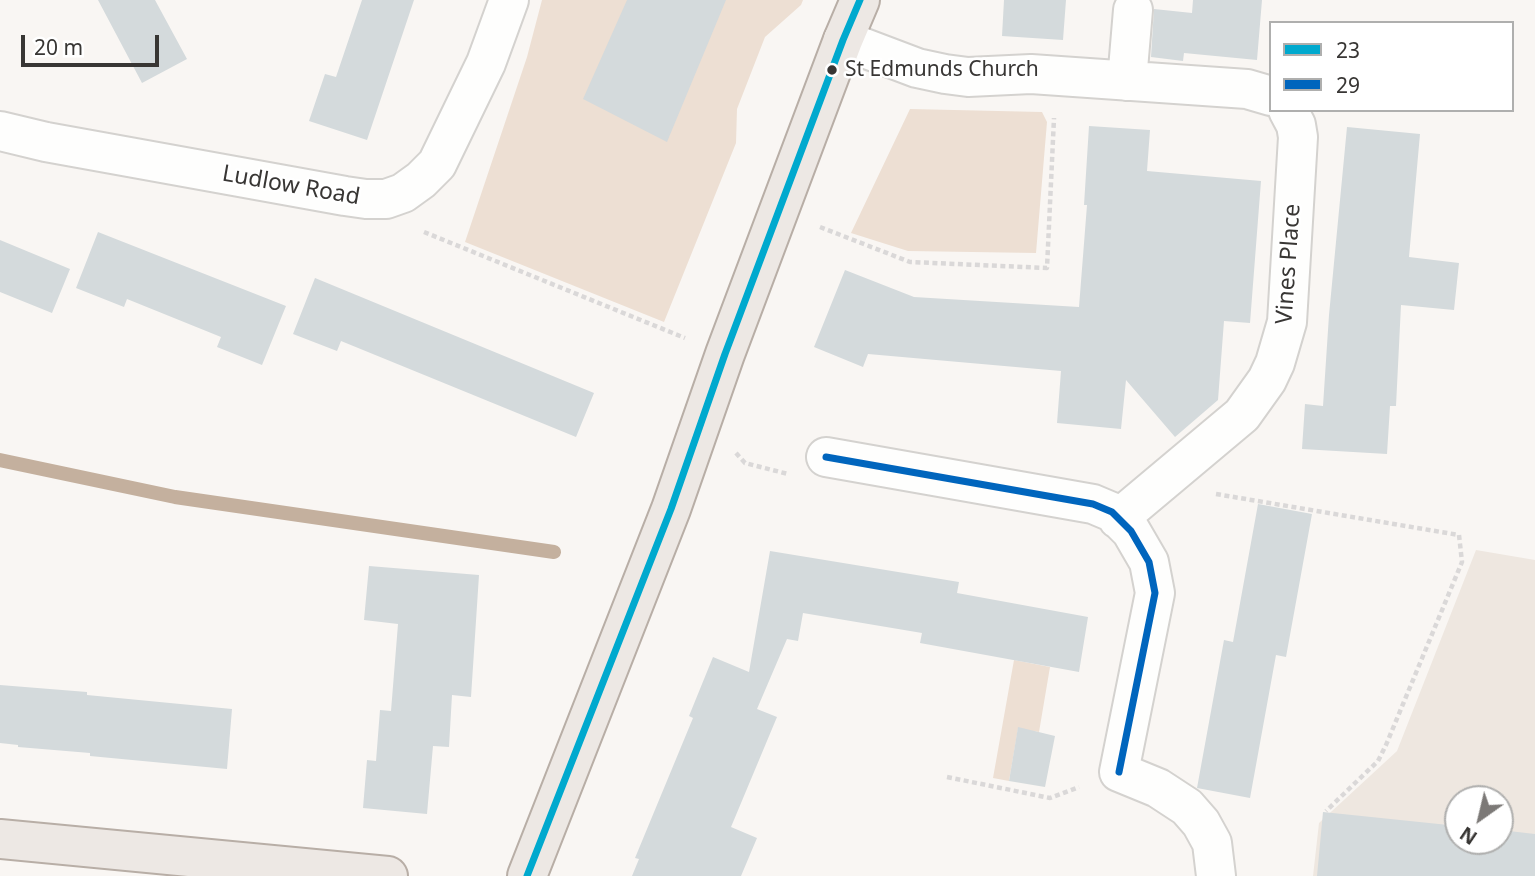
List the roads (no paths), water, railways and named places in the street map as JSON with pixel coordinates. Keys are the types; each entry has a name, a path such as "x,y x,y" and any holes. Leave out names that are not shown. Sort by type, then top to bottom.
{"main road":[{"path":"527,876 666,522 778,211 860,0"},
{"path":"0,839 388,876"}],"street":[{"name":"Ludlow Road","path":"0,131 46,142 345,196 386,199 403,193 437,164 486,63 509,0"},
{"path":"1127,80 1133,10"},
{"path":"843,40 918,68 968,77 1031,74 1247,89 1269,95"},
{"name":"Vines Place","path":"1118,519 1242,415 1267,380 1282,345 1287,322 1298,136 1289,112"},
{"path":"826,457 1093,503 1112,512 1130,531 1144,551 1152,572 1154,593 1119,772 1158,788 1187,807 1201,823 1212,843 1216,876"}],"waterway":[{"path":"0,460 175,497 554,552"}],"place":[{"name":"St Edmunds Church","path":"832,70"}]}
